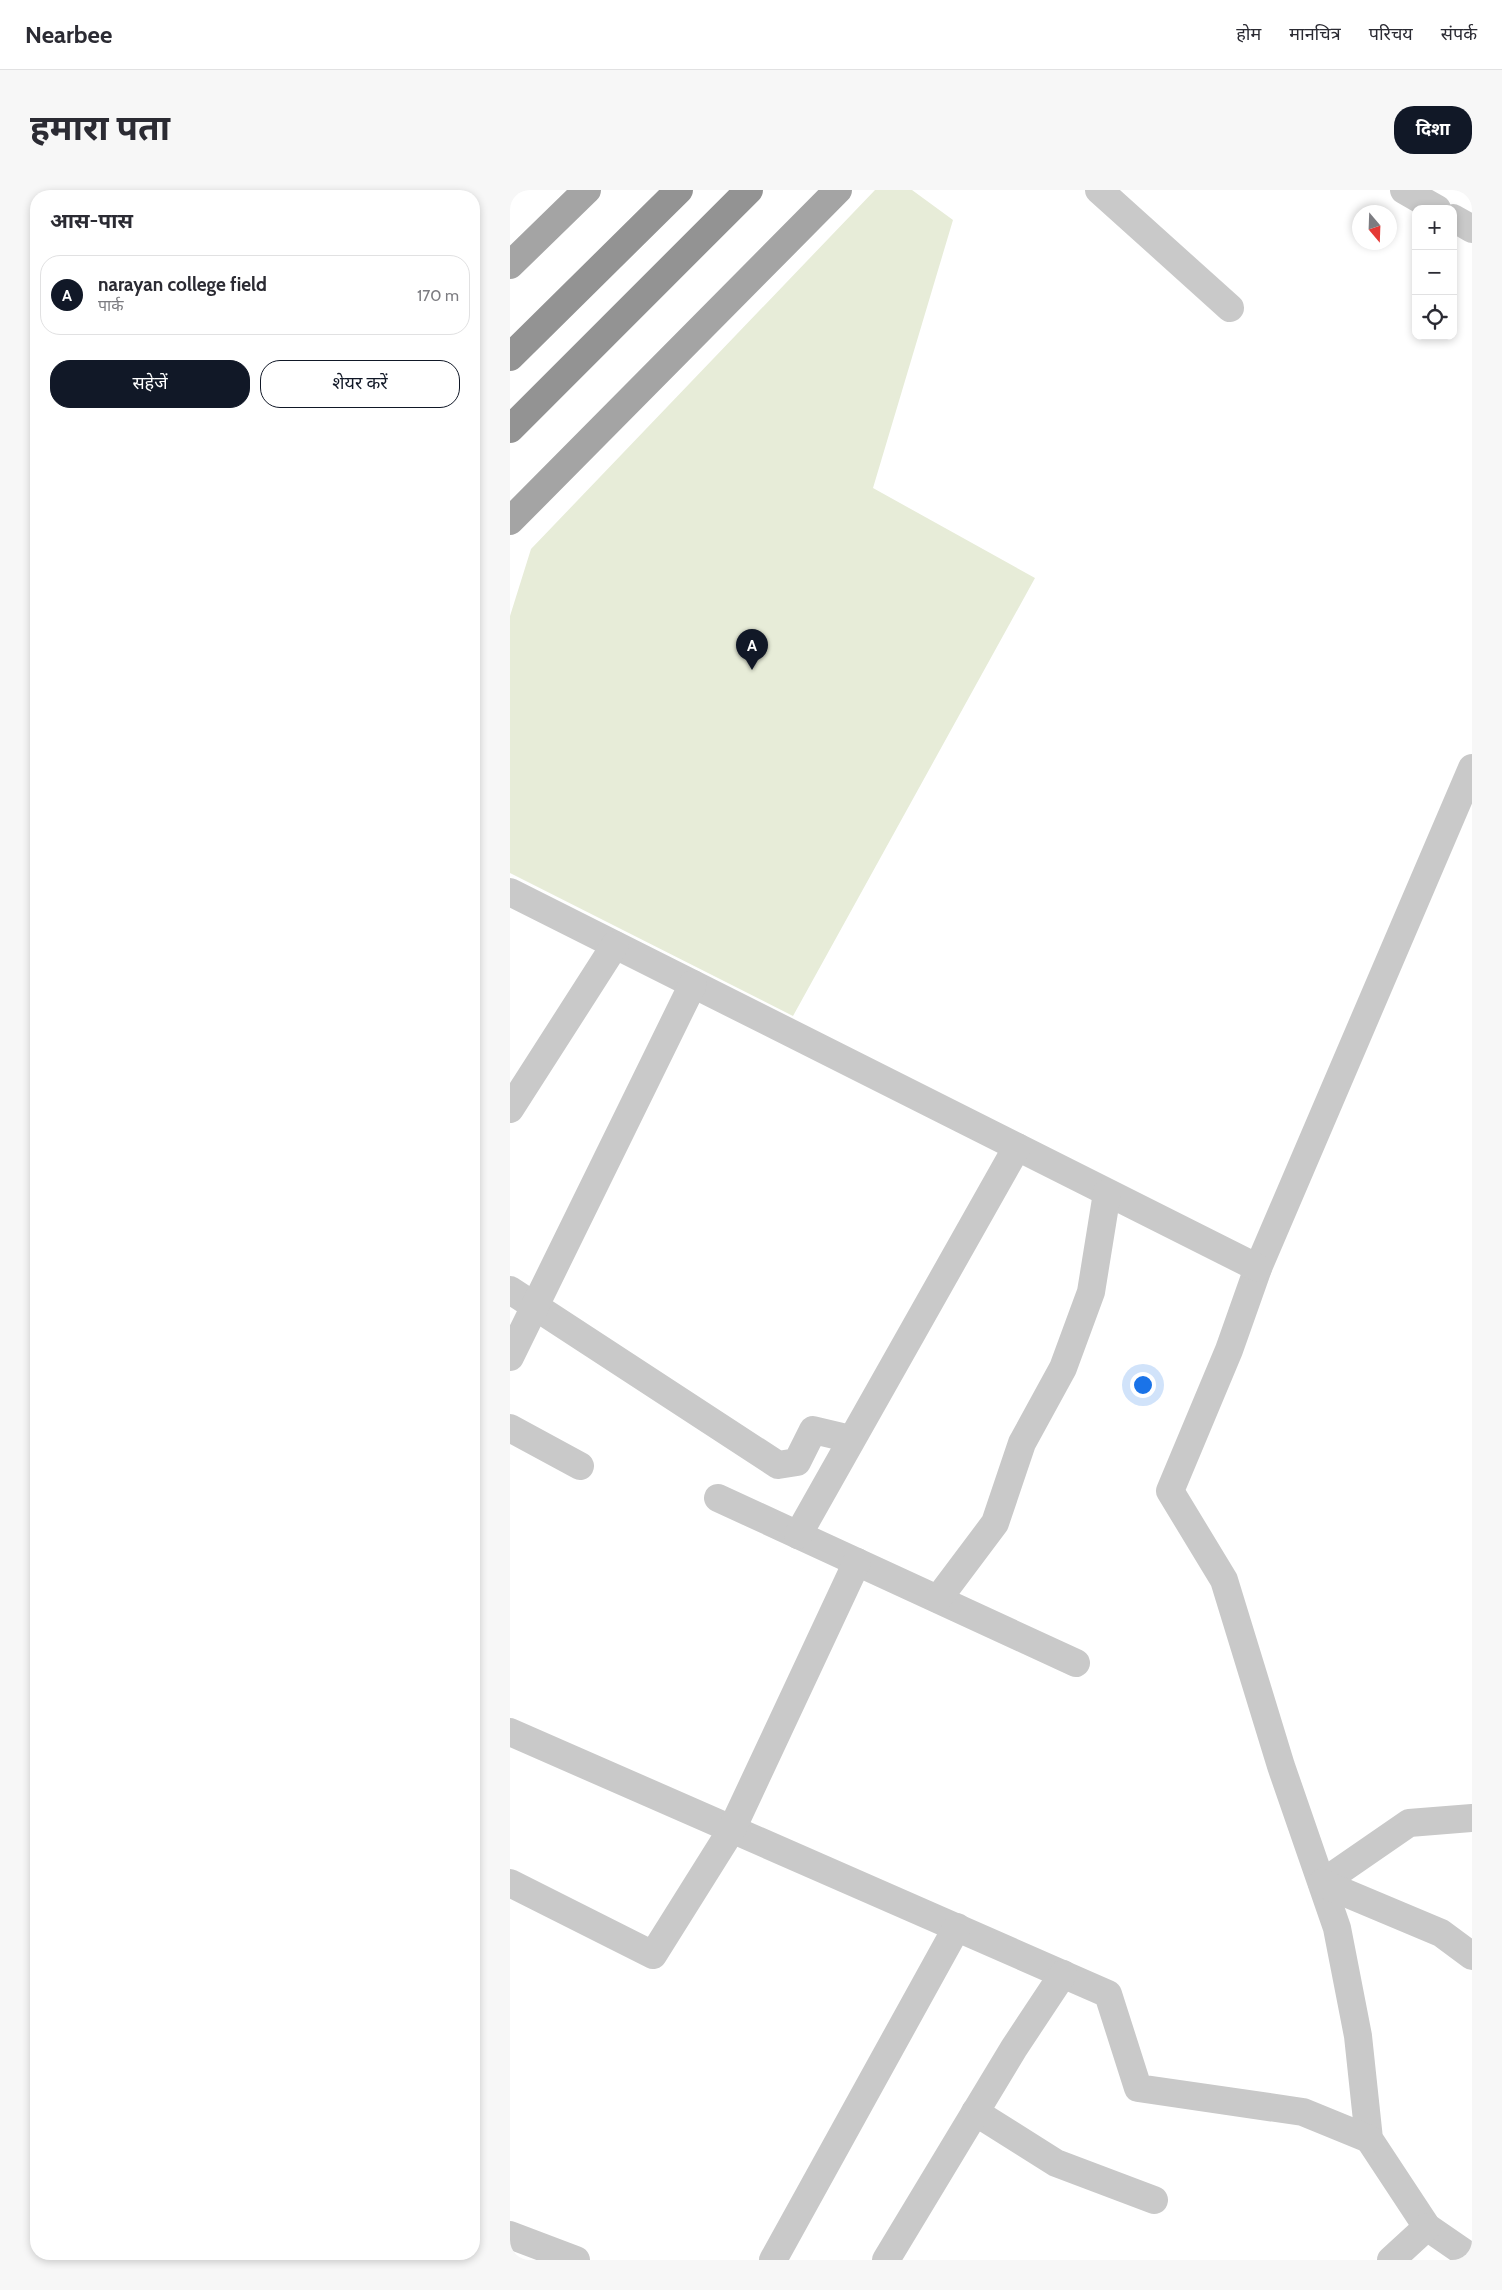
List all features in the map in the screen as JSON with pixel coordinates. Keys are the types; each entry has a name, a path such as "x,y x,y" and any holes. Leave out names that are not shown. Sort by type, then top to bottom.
{"highway":[{"path":"510,357 679,190"},
{"path":"510,429 749,190"}],"main road":[{"path":"510,265 587,190"},
{"path":"510,521 838,190"}],"street":[{"path":"1099,190 1230,308"},
{"path":"1404,190 1430,205"},
{"path":"1457,220 1472,229"},
{"path":"1472,768 1258,1268 1229,1350 1170,1491 1224,1580 1281,1766 1337,1928 1354,2016 1369,2139 1427,2227 1472,2258"},
{"path":"510,892 1258,1268"},
{"path":"510,1109 615,945"},
{"path":"510,1358 693,984"},
{"path":"798,1534 1017,1147"},
{"path":"938,1599 995,1523 1022,1443 1063,1368 1091,1292 1107,1193"},
{"path":"510,1290 778,1465 797,1462 813,1430 851,1439"},
{"path":"510,1428 580,1466"},
{"path":"718,1498 1076,1663"},
{"path":"510,1883 653,1955 732,1829 857,1562"},
{"path":"510,1732 1108,1994 1138,2088 1303,2112 1369,2139"},
{"path":"1322,1883 1409,1823 1472,1818"},
{"path":"1322,1883 1440,1933 1472,1956"},
{"path":"773,2260 957,1927"},
{"path":"886,2260 1014,2048 1063,1974"},
{"path":"975,2112 1056,2163 1154,2200"},
{"path":"1391,2260 1427,2227"},
{"path":"510,2235 576,2260"}],"green space":[{"path":"875,190 912,190 953,220 873,488 1035,578 793,1016 510,873 510,616 531,549"}],"place":[{"name":"narayan college field","path":"752,670"}]}
